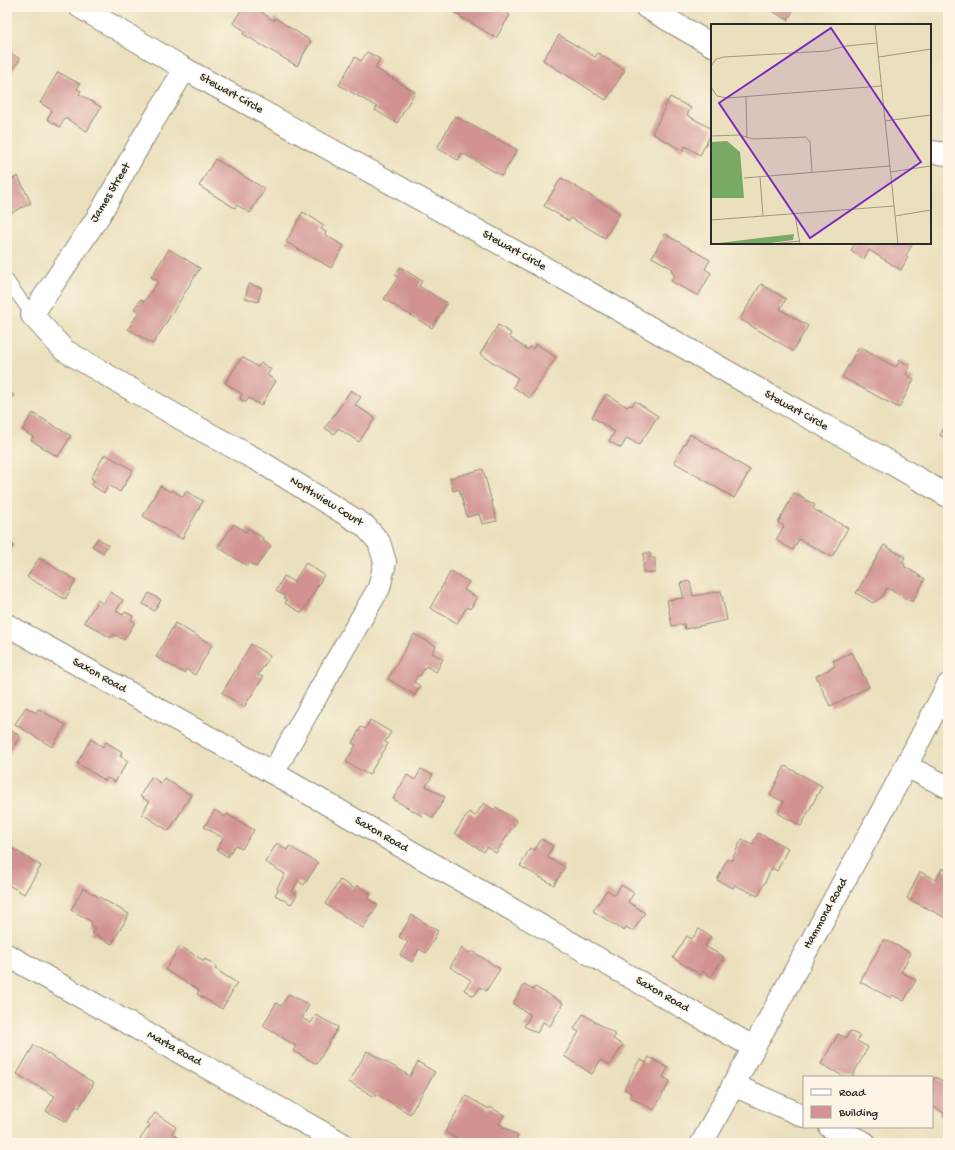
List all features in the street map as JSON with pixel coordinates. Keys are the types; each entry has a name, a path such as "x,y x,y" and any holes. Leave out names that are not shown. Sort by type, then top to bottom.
{"street":[{"name":"Stewart Circle","path":"80,7 186,69 579,287 948,496"},
{"path":"646,7 711,44"},
{"name":"James Street","path":"32,315 100,214 144,136 186,69"},
{"path":"931,152 948,154"},
{"name":"Northview Court","path":"32,315 64,350 187,422 261,462 365,526 379,542 385,562 379,588 331,670 274,773"},
{"name":"Saxon Road","path":"7,625 274,773 753,1047"},
{"name":"Hammond Road","path":"702,1143 906,766 948,685"},
{"path":"906,766 948,787"},
{"name":"Marta Road","path":"8,958 341,1143"},
{"path":"733,1085 803,1116"},
{"path":"832,1128 865,1143"}],"lane":[{"path":"7,280 32,315"}],"building":[{"path":"243,7 247,7 255,11 257,9 274,21 275,18 311,41 297,66 243,34 245,31 233,23"},
{"path":"452,7 498,7 510,15 496,38 450,10"},
{"path":"765,7 795,7 788,20"},
{"path":"559,35 595,57 598,53 625,70 606,100 543,60"},
{"path":"7,51 20,59 7,80"},
{"path":"367,52 380,59 375,68 415,92 397,123 375,110 377,107 339,85 355,57 361,61"},
{"path":"58,72 80,84 77,89 81,91 79,94 101,107 87,131 65,118 60,127 47,119 52,110 40,103"},
{"path":"670,97 691,108 687,115 711,128 711,134 700,155 685,146 683,151 652,133 665,109 664,108"},
{"path":"455,116 517,150 502,176 462,153 458,160 437,148"},
{"path":"215,159 265,189 250,213 237,205 235,208 199,186"},
{"path":"18,176 31,203 7,215 7,182"},
{"path":"561,178 620,213 605,238 571,218 569,221 544,206"},
{"path":"303,212 324,225 321,229 326,232 325,235 344,246 331,268 286,242"},
{"path":"665,234 710,260 705,269 711,273 698,296 671,281 675,275 671,272 673,269 652,257"},
{"path":"854,244 912,245 906,255 908,257 901,270 869,250 864,259 851,251"},
{"path":"169,249 200,268 153,344 128,329 139,312 134,309 141,299 144,302 158,281 151,277"},
{"path":"400,267 422,281 419,286 447,303 432,328 384,299 398,277 395,275"},
{"path":"249,284 262,288 258,302 245,298"},
{"path":"761,284 786,299 780,309 808,326 793,351 740,319"},
{"path":"498,325 511,333 509,337 528,350 530,347 533,349 536,344 556,357 530,398 513,387 518,378 480,354"},
{"path":"859,347 896,367 900,360 910,366 906,374 914,379 899,408 842,377"},
{"path":"242,357 258,367 261,363 271,369 267,375 276,381 261,406 249,398 246,402 240,399 242,394 225,383"},
{"path":"351,390 361,397 355,405 375,418 359,442 338,428 334,434 325,428"},
{"path":"7,391 14,395 7,407"},
{"path":"606,394 627,407 629,405 632,406 635,401 658,416 639,445 627,438 621,448 609,441 615,432 592,417"},
{"path":"33,413 71,436 58,457 31,440 33,437 22,430"},
{"path":"948,421 948,440 940,435"},
{"path":"690,434 750,470 734,498 674,462"},
{"path":"105,454 133,470 120,492 109,485 104,493 91,485 94,480 91,478"},
{"path":"483,469 497,521 482,524 479,514 467,517 459,489 453,491 450,478"},
{"path":"160,486 171,492 172,490 183,497 186,491 203,501 182,539 143,516"},
{"path":"794,493 815,505 813,509 848,528 832,557 799,539 793,550 776,540 784,526 778,523"},
{"path":"234,524 246,532 248,528 263,538 262,540 271,546 256,567 249,562 247,566 218,547"},
{"path":"98,538 108,545 103,553 92,546"},
{"path":"7,541 14,545 7,557"},
{"path":"884,545 905,557 902,562 905,564 904,566 925,579 912,602 887,588 882,597 873,603 856,593"},
{"path":"644,553 650,553 650,558 655,558 655,573 643,572"},
{"path":"39,558 76,580 65,599 27,577"},
{"path":"306,563 324,575 302,613 285,603 287,600 284,598 285,596 276,591 284,576 294,582"},
{"path":"451,571 469,582 464,590 477,597 470,609 467,607 457,623 430,608"},
{"path":"690,581 693,596 721,591 727,620 685,629 684,624 672,626 667,600 684,598 680,583"},
{"path":"110,592 123,600 116,611 123,615 125,612 133,616 131,620 135,622 124,640 114,634 111,638 84,622 98,600 103,604"},
{"path":"149,593 161,600 154,611 143,604"},
{"path":"175,623 212,645 195,675 186,669 184,673 156,657"},
{"path":"414,634 436,646 432,653 443,659 436,672 426,666 420,676 418,675 414,682 420,686 415,695 388,679"},
{"path":"251,644 270,656 258,675 263,677 244,707 222,693"},
{"path":"852,652 869,687 830,706 816,676 835,666 833,661"},
{"path":"26,707 36,713 38,709 66,725 52,747 15,724"},
{"path":"370,720 391,732 385,742 388,744 369,775 346,762 356,745 352,743 361,727 365,729"},
{"path":"7,728 20,736 7,758"},
{"path":"91,739 103,747 106,742 122,752 120,756 128,761 115,782 107,778 106,781 77,763"},
{"path":"785,766 822,786 801,826 778,813 784,802 770,795"},
{"path":"421,769 433,775 426,786 445,797 433,818 424,812 422,816 393,799 407,775 415,780"},
{"path":"151,777 161,783 164,778 191,795 169,831 142,814 149,802 140,796"},
{"path":"484,803 494,810 496,807 517,821 496,853 487,847 484,852 455,833 469,812 475,816"},
{"path":"215,810 225,817 227,814 254,830 242,849 235,845 228,857 217,850 223,838 204,827"},
{"path":"758,833 788,848 777,871 772,868 758,896 735,885 733,888 717,880 727,859 731,861 742,839 752,845"},
{"path":"541,839 553,846 547,857 565,867 554,885 520,866 530,848 535,850"},
{"path":"277,843 287,850 289,846 318,863 304,885 298,881 292,892 297,895 291,904 275,895 278,890 277,888 285,874 265,862"},
{"path":"7,845 41,866 24,894 7,884 7,878 9,875 7,874"},
{"path":"942,868 948,871 948,913 946,918 907,898 920,872 936,880"},
{"path":"340,880 355,889 357,885 371,894 368,899 378,905 363,928 325,904"},
{"path":"621,885 634,893 628,902 645,913 633,931 626,927 624,931 593,911 607,890 615,895"},
{"path":"83,888 129,914 112,944 92,933 95,928 91,926 92,922 71,910"},
{"path":"412,915 438,931 426,953 419,949 412,962 400,955 408,942 399,937"},
{"path":"699,929 711,937 705,946 724,957 711,977 703,971 701,975 673,958 687,936 692,939"},
{"path":"884,939 911,953 901,972 916,980 904,1001 892,995 891,998 860,982"},
{"path":"180,946 204,961 205,959 217,966 215,969 237,983 222,1009 197,994 199,990 165,970"},
{"path":"462,948 470,953 472,951 500,969 486,991 480,987 474,996 464,990 471,980 450,967"},
{"path":"524,985 533,990 535,987 563,1003 550,1026 543,1022 537,1033 524,1026 531,1015 513,1004"},
{"path":"289,994 309,1005 302,1018 311,1023 316,1015 338,1027 317,1064 293,1051 296,1046 263,1026 276,1003 281,1006"},
{"path":"583,1014 616,1035 613,1039 623,1045 610,1065 601,1060 592,1074 564,1056 579,1032 574,1029"},
{"path":"850,1031 860,1036 857,1041 868,1047 853,1076 843,1076 821,1064 838,1034 846,1038"},
{"path":"34,1045 94,1083 79,1108 76,1106 66,1122 46,1111 55,1096 17,1074"},
{"path":"367,1051 410,1076 418,1062 435,1072 410,1114 376,1094 375,1097 349,1082"},
{"path":"649,1057 668,1068 663,1077 670,1081 654,1110 630,1097 631,1093 624,1089 640,1059 646,1063"},
{"path":"935,1077 948,1084 948,1119 943,1116 944,1113 933,1107 933,1082"},
{"path":"466,1096 489,1109 490,1107 504,1115 499,1124 518,1136 514,1143 464,1143 445,1132"},
{"path":"155,1113 176,1127 172,1133 185,1143 137,1143 150,1125 147,1123"}]}
